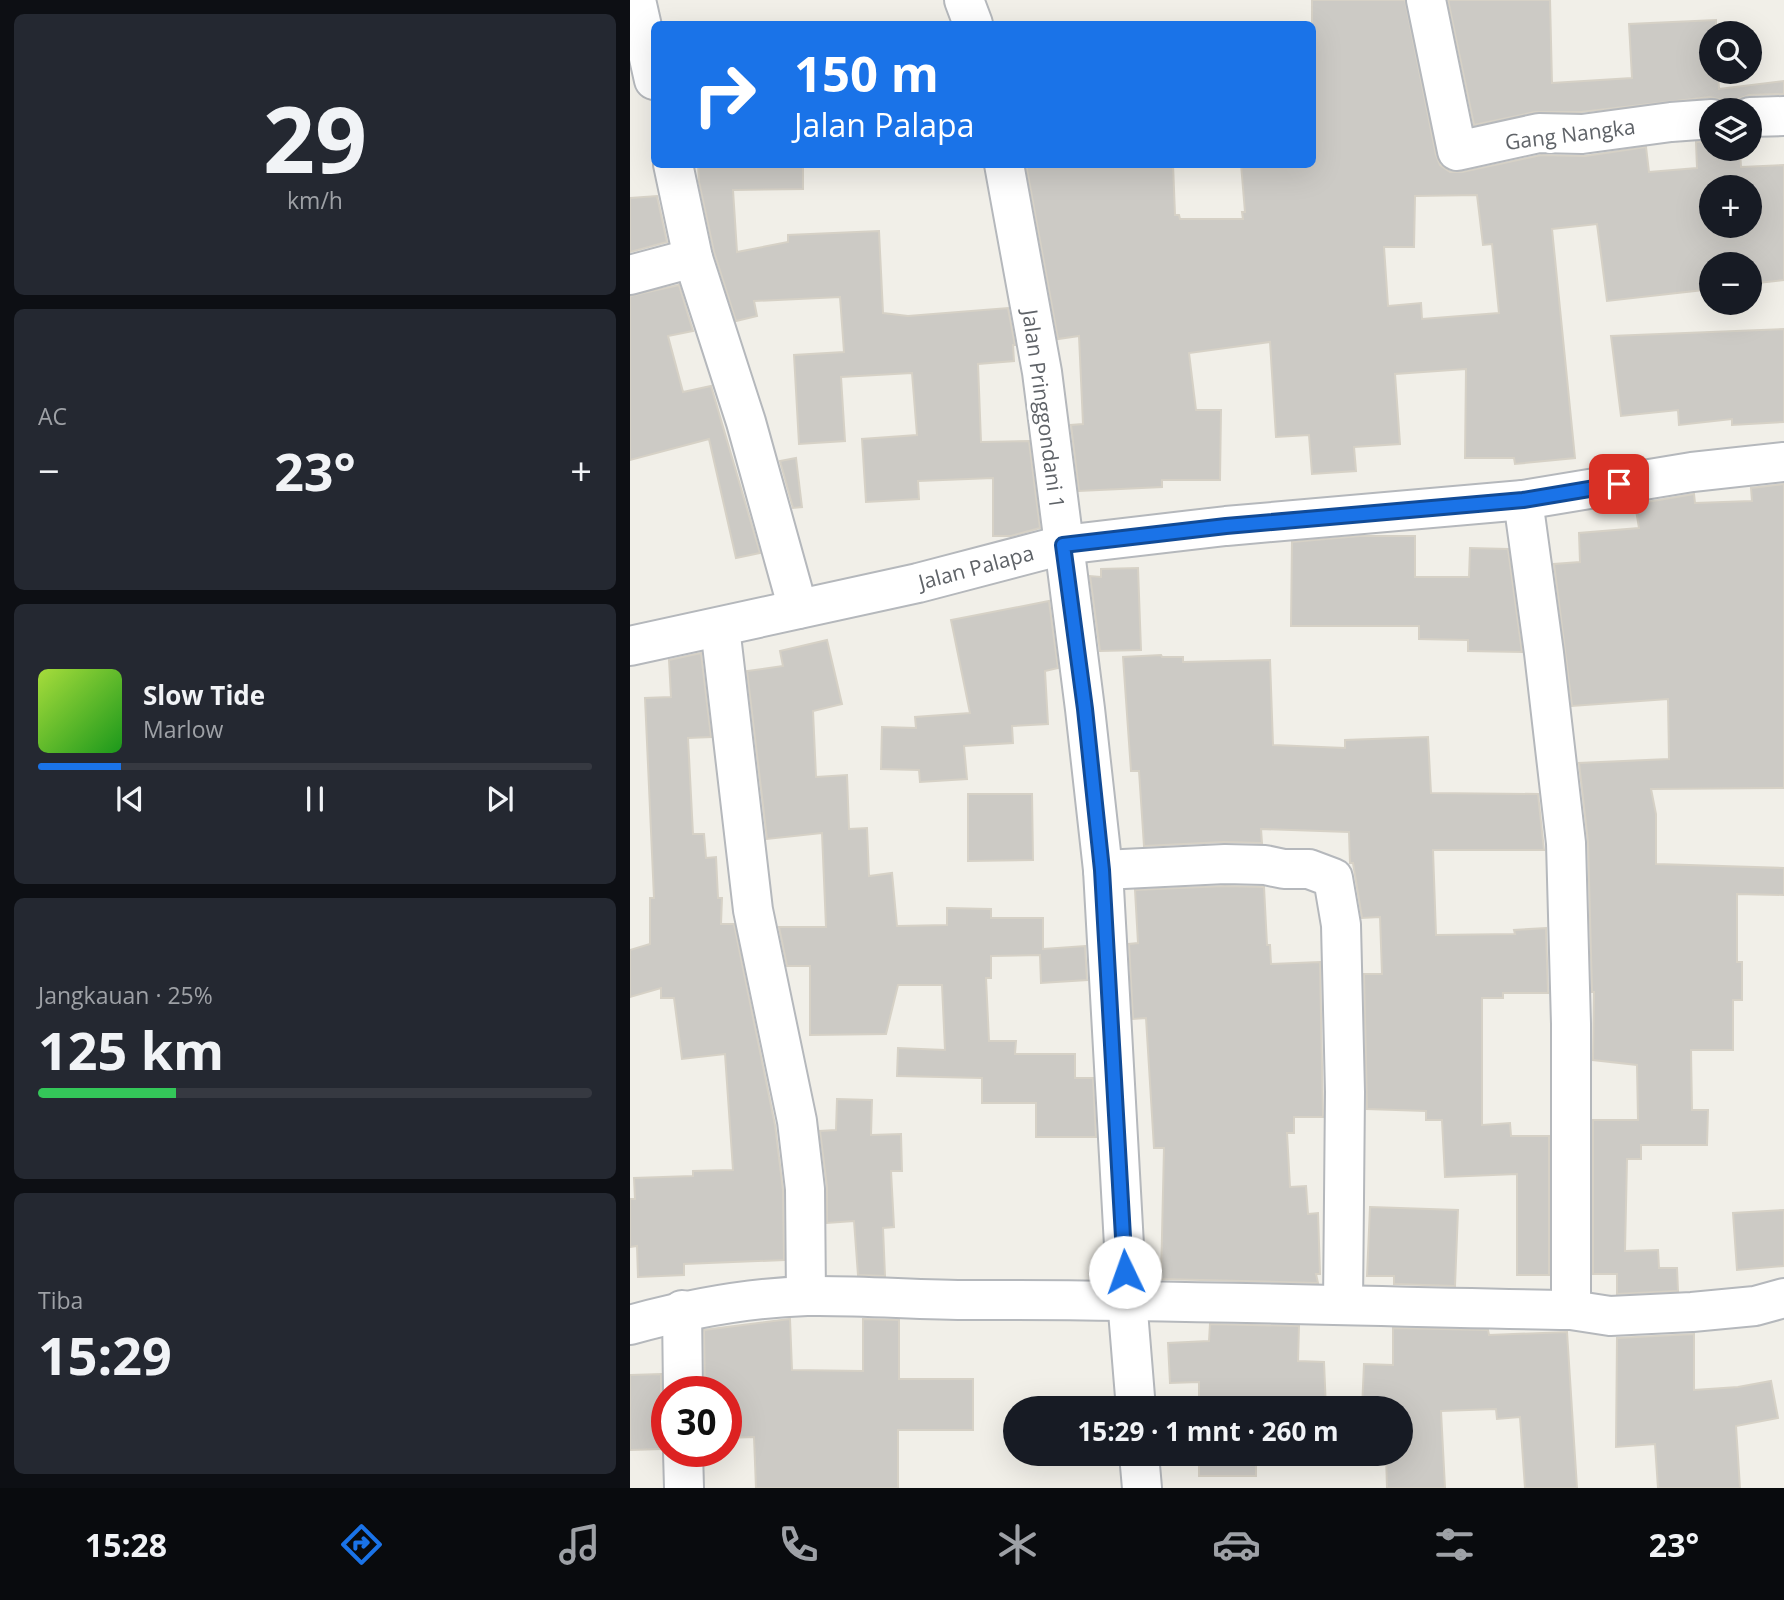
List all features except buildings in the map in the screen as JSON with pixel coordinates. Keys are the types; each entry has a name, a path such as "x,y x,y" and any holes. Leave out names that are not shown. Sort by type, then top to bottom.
{"street":[{"path":"636,0 651,67"},
{"path":"964,0 972,21"},
{"name":"Gang Nangka","path":"1426,0 1457,151 1539,133 1582,134 1699,120"},
{"path":"1762,117 1784,116"},
{"path":"674,168 694,258 746,422 798,609"},
{"name":"Jalan Pringgondani 1","path":"1005,168 1042,372 1085,709 1102,870 1135,1396"},
{"path":"630,275 694,258"},
{"name":"Jalan Palapa","path":"630,646 918,583 1063,545 1226,526 1523,500 1692,472 1784,462"},
{"path":"1523,500 1545,653 1566,842 1571,1024 1571,1310"},
{"path":"719,627 753,910 797,1121 806,1189 806,1296"},
{"path":"1102,870 1225,864 1265,865 1284,869 1309,869 1334,878 1341,925 1345,1092 1343,1305"},
{"path":"630,1325 682,1310 712,1305 806,1296 951,1300 1127,1299 1213,1304 1571,1310 1611,1316 1755,1306 1784,1298"},
{"path":"682,1310 683,1376"},
{"path":"1140,1466 1142,1488"},
{"path":"683,1467 684,1488"}],"route":[{"path":"1125,1272 1102,870 1085,709 1063,545 1226,526 1523,500 1619,484"}]}
